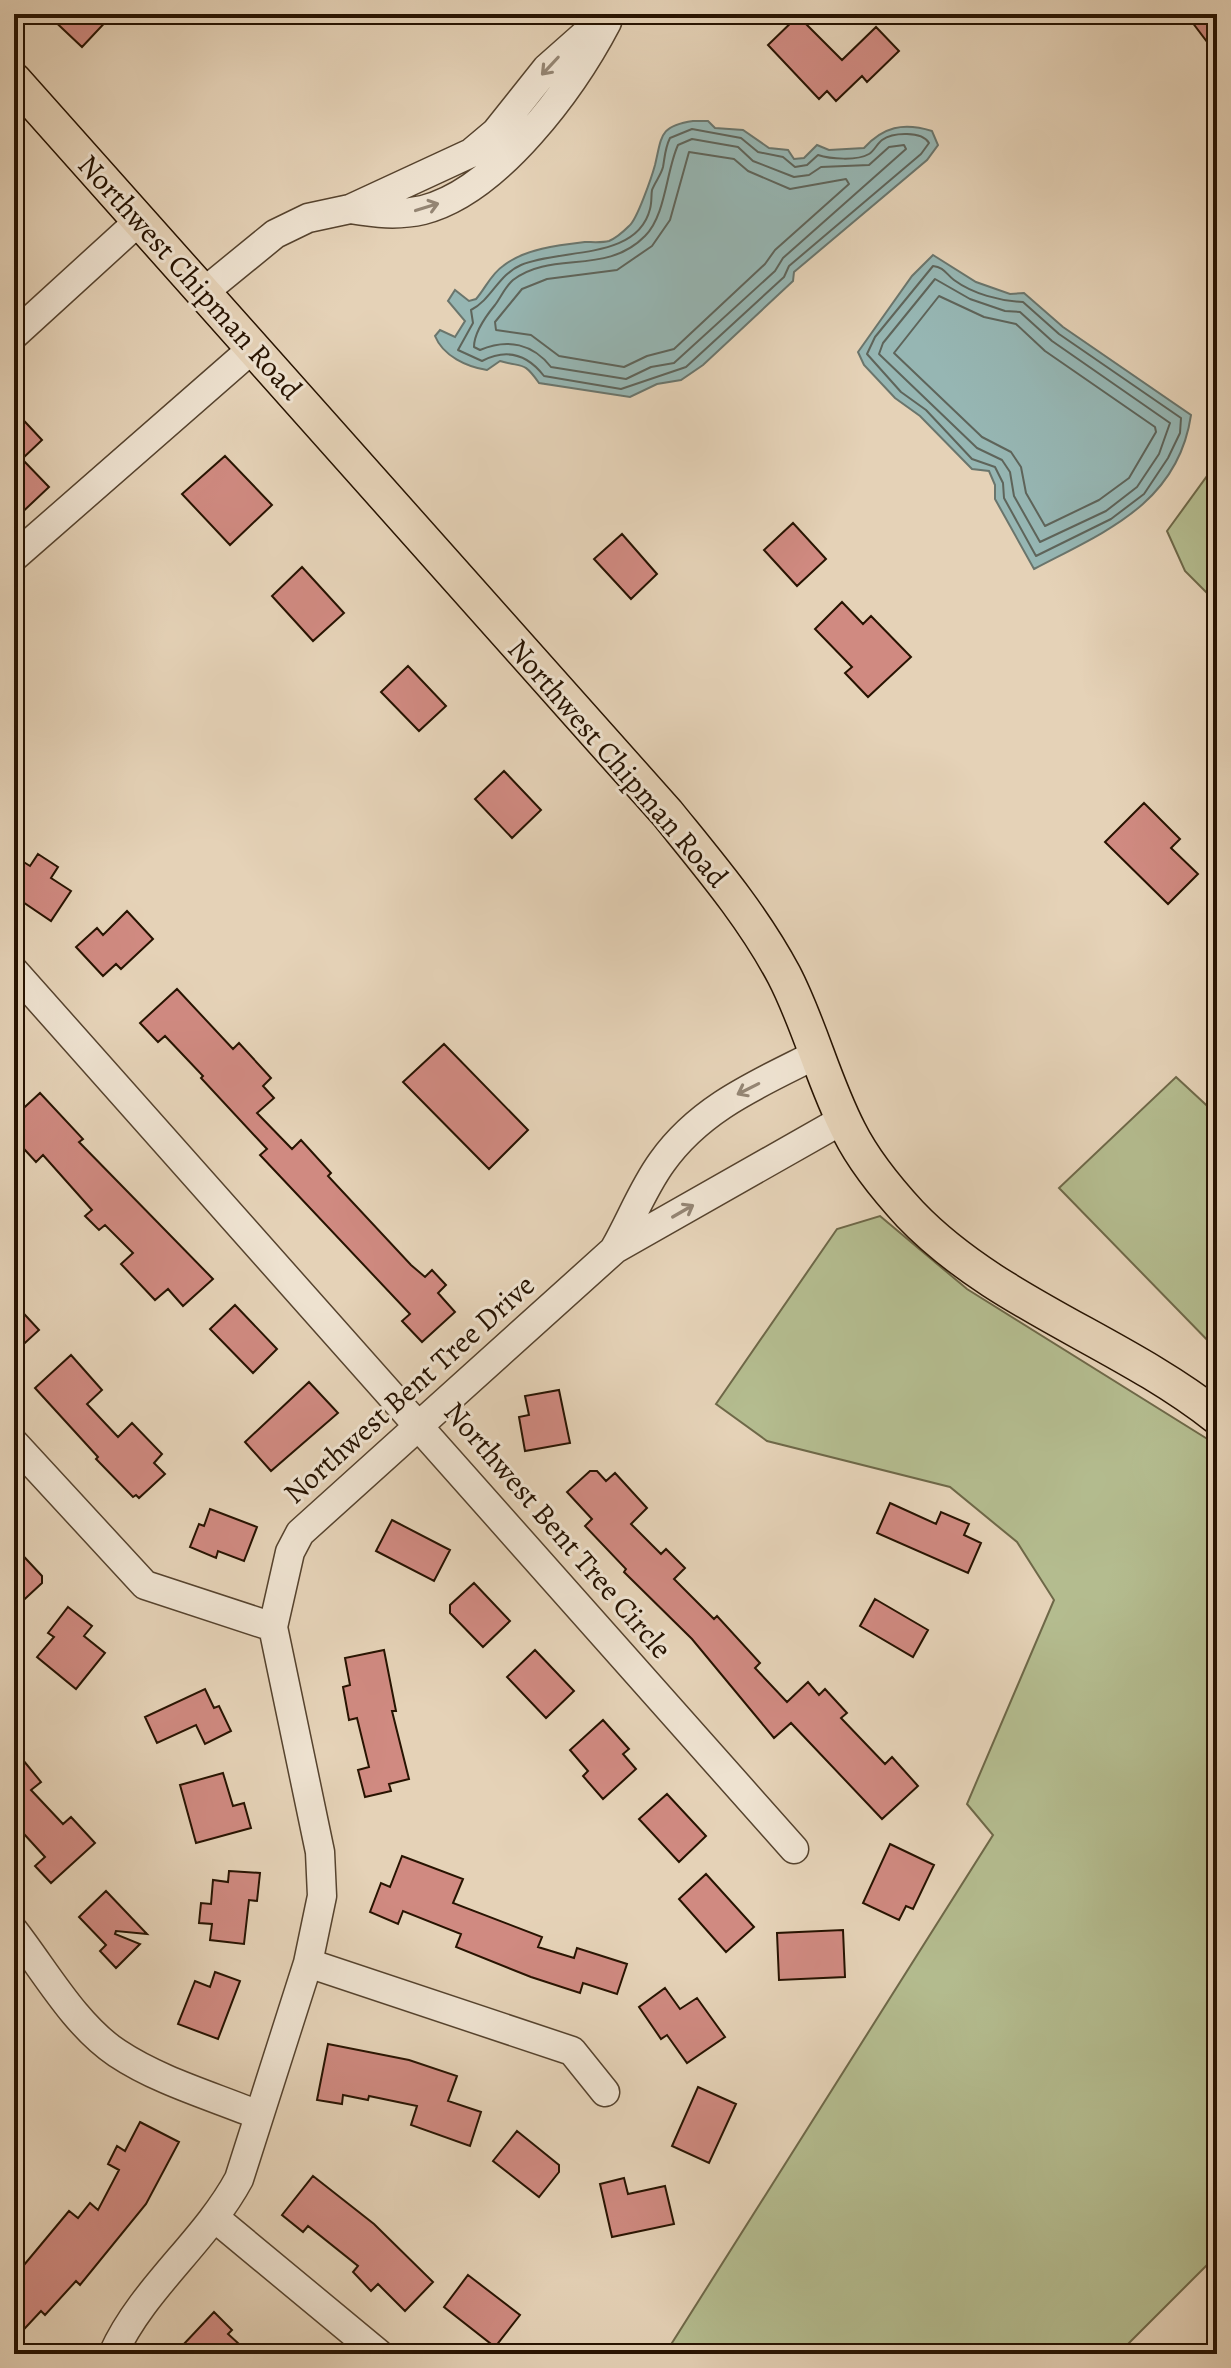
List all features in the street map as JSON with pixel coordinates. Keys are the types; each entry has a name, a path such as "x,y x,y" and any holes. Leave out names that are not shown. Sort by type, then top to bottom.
{"main road":[{"name":"Northwest Chipman Road","path":"14,80 696,849 744,908 782,972 844,1119 867,1161 911,1215 978,1270 1122,1353 1217,1417"}],"street":[{"path":"204,292 275,234 308,218 350,209 389,215 424,209 456,196 502,162 543,120 586,63 609,14"},
{"path":"14,335 140,220"},
{"path":"14,557 253,348"},
{"name":"Northwest Bent Tree Circle","path":"14,971 794,1849"},
{"name":"Northwest Bent Tree Drive","path":"615,1249 660,1164 686,1133 724,1102 817,1054"},
{"name":"Northwest Bent Tree Drive","path":"113,2354 153,2294 215,2218 239,2179 308,1963 322,1896 320,1852 273,1627 290,1552 300,1533 615,1249 844,1119"},
{"path":"14,1443 145,1585 273,1627"},
{"path":"14,1931 89,2027 116,2052 149,2071 258,2115"},
{"path":"308,1963 572,2051 605,2092"},
{"path":"215,2218 379,2354"}],"green space":[{"path":"1210,472 1217,477 1217,603 1185,571 1167,531"},
{"path":"1176,1077 1217,1115 1217,1350 1059,1188"},
{"path":"880,1216 967,1289 1217,1445 1217,1694 1213,1697 1217,1712 1217,2255 1118,2354 665,2354 993,1835 967,1804 1054,1600 1017,1542 950,1487 767,1441 716,1404 837,1229"}],"water":[{"path":"708,121 715,128 743,130 769,148 788,150 794,159 804,158 817,145 829,150 864,148 886,131 903,127 932,131 938,145 927,160 794,272 793,281 703,365 681,380 657,384 630,397 539,383 526,368 500,361 487,370 479,368 456,359 444,349 435,336 440,330 455,337 465,321 448,301 455,290 469,301 476,299 499,269 511,260 542,249 612,240 627,228 640,207 664,134 674,126"},
{"path":"933,255 976,282 1010,294 1024,293 1063,327 1191,415 1183,446 1171,471 1154,493 1134,512 1111,527 1034,569 995,499 995,485 989,471 972,469 920,416 895,398 864,365 858,352 912,276"}],"building":[{"path":"47,14 113,14 82,47"},
{"path":"1186,14 1217,14 1217,55"},
{"path":"798,16 842,60 876,27 899,51 867,82 862,76 836,101 827,91 819,99 768,45"},
{"path":"14,410 42,440 22,459 49,487 14,520"},
{"path":"225,456 272,505 230,545 182,494"},
{"path":"793,523 826,559 797,586 764,550"},
{"path":"622,534 657,574 631,599 594,559"},
{"path":"302,567 344,613 313,641 272,596"},
{"path":"842,602 863,624 871,616 911,657 868,697 845,673 852,667 815,629"},
{"path":"408,666 446,706 419,731 381,692"},
{"path":"504,771 541,810 512,838 475,799"},
{"path":"1144,803 1180,839 1171,848 1198,874 1168,904 1105,842"},
{"path":"38,854 58,867 51,878 71,891 51,921 14,896 14,856 30,866"},
{"path":"127,911 153,939 121,969 116,964 103,976 76,947 97,928 103,935"},
{"path":"177,989 233,1049 239,1043 271,1078 263,1086 274,1098 257,1113 292,1149 301,1140 331,1173 328,1176 411,1265 425,1277 432,1270 446,1285 438,1293 455,1312 422,1342 402,1321 410,1314 260,1155 267,1149 201,1078 203,1076 165,1036 158,1042 140,1023"},
{"path":"444,1044 528,1130 489,1169 403,1082"},
{"path":"40,1093 83,1139 79,1142 213,1279 183,1306 168,1289 155,1300 121,1264 133,1253 105,1225 99,1230 85,1216 92,1210 43,1155 36,1162 14,1138 22,1130 14,1117"},
{"path":"14,1303 39,1330 14,1353"},
{"path":"235,1305 277,1349 253,1373 210,1329"},
{"path":"71,1355 102,1390 87,1404 118,1437 132,1423 162,1454 154,1463 165,1474 139,1498 136,1495 133,1497 96,1459 98,1457 35,1388"},
{"path":"309,1382 338,1413 271,1471 245,1442"},
{"path":"559,1390 570,1443 525,1451 519,1417 529,1415 525,1396"},
{"path":"590,1471 597,1471 606,1481 615,1473 647,1508 631,1524 661,1554 666,1549 685,1568 674,1579 714,1619 717,1616 760,1663 755,1668 787,1702 808,1682 819,1695 825,1689 847,1713 841,1718 885,1764 892,1757 918,1786 882,1819 791,1723 774,1738 692,1639 624,1572 626,1569 585,1526 592,1519 567,1492"},
{"path":"890,1503 936,1524 941,1512 969,1524 964,1535 981,1543 968,1573 877,1533"},
{"path":"210,1509 257,1527 244,1561 218,1551 216,1558 190,1547 199,1524 204,1526"},
{"path":"392,1520 450,1550 434,1581 376,1551"},
{"path":"14,1546 42,1576 42,1583 14,1609"},
{"path":"474,1583 510,1621 483,1647 450,1613 450,1605"},
{"path":"875,1599 928,1630 913,1657 860,1626"},
{"path":"68,1607 92,1626 84,1636 105,1653 76,1689 37,1657 54,1637 48,1633"},
{"path":"384,1650 396,1711 392,1711 409,1779 389,1784 391,1791 365,1797 358,1770 369,1767 357,1718 349,1720 343,1687 350,1685 345,1658"},
{"path":"535,1650 574,1691 546,1718 507,1677"},
{"path":"205,1689 214,1708 219,1706 231,1731 205,1744 196,1725 157,1743 145,1717"},
{"path":"603,1720 629,1749 623,1754 636,1769 603,1799 583,1776 588,1771 570,1750"},
{"path":"14,1749 41,1782 31,1790 63,1824 71,1817 95,1843 51,1883 35,1866 45,1857 14,1823"},
{"path":"223,1773 233,1806 244,1803 251,1828 196,1843 180,1785"},
{"path":"667,1794 706,1836 679,1862 639,1819"},
{"path":"890,1844 934,1865 913,1909 906,1906 899,1920 863,1903"},
{"path":"402,1856 463,1879 453,1903 542,1937 538,1947 574,1958 577,1948 627,1964 617,1994 583,1983 580,1993 531,1977 456,1947 461,1934 403,1911 398,1924 370,1912 381,1883 390,1887"},
{"path":"229,1871 260,1873 257,1901 249,1900 244,1944 210,1940 212,1924 199,1923 201,1903 211,1904 213,1880 228,1882"},
{"path":"706,1874 754,1927 726,1952 679,1899"},
{"path":"106,1891 147,1934 116,1931 115,1934 140,1944 116,1968 100,1951 106,1945 79,1917"},
{"path":"843,1930 845,1977 779,1980 777,1933"},
{"path":"215,1972 240,1981 218,2039 178,2024 195,1981 210,1987"},
{"path":"665,1988 680,2009 697,1998 725,2037 687,2063 667,2035 661,2039 639,2007"},
{"path":"328,2044 409,2060 457,2076 448,2101 481,2112 470,2146 411,2125 417,2106 369,2096 368,2100 343,2095 342,2104 317,2100"},
{"path":"698,2087 736,2104 709,2163 672,2146"},
{"path":"140,2122 179,2142 146,2204 80,2285 76,2281 45,2315 41,2311 14,2340 14,2256 24,2265 69,2211 78,2218 90,2203 98,2210 119,2170 108,2164 117,2146 125,2151"},
{"path":"517,2131 559,2165 559,2172 539,2197 493,2161"},
{"path":"313,2176 374,2224 433,2282 405,2311 378,2284 371,2291 353,2272 358,2266 308,2226 303,2232 282,2215"},
{"path":"624,2178 628,2194 665,2186 674,2224 612,2237 600,2184"},
{"path":"468,2275 520,2315 495,2347 444,2307"},
{"path":"214,2312 232,2330 228,2334 250,2354 193,2354 183,2345"}]}
